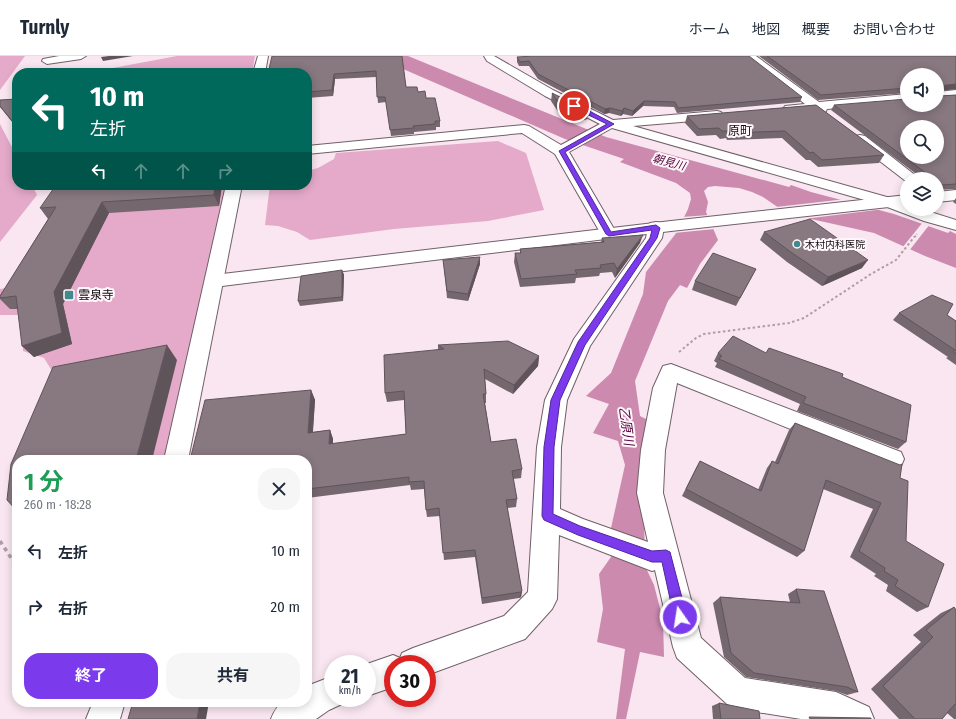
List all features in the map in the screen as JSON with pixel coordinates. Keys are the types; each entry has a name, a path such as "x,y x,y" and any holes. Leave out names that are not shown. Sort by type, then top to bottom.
{"street":[{"path":"47,61 81,56"},
{"path":"260,68 263,56"},
{"path":"749,56 834,120"},
{"path":"490,58 514,58"},
{"path":"490,58 549,93 609,125 956,226"},
{"path":"944,95 956,94"},
{"path":"777,110 900,99"},
{"path":"568,148 609,125 729,114"},
{"path":"312,150 524,129 568,148 609,234"},
{"path":"852,134 904,172"},
{"path":"177,455 233,190"},
{"path":"944,196 956,195"},
{"path":"214,281 664,227 900,201"},
{"path":"436,656 514,628 542,599 549,447 556,400 581,344 654,238 664,227"},
{"path":"857,719 836,708 738,693 688,647 659,556 650,493 654,450 664,388 671,372 892,459"},
{"path":"547,516 578,530 659,556"},
{"path":"312,702 324,696"},
{"path":"103,719 107,707"},
{"path":"288,719 305,707"}],"path":[{"path":"671,372 672,363 680,352 696,338 704,334 789,323 804,318 896,260 902,255 919,232"},
{"path":"0,541 12,559"}],"shaded area":[{"path":"0,56 25,56 16,68 12,68 12,74 0,90"},
{"path":"177,56 255,56 253,68 113,68"},
{"path":"0,124 12,147 12,190 34,190 37,195 0,242"},
{"path":"498,141 526,153 544,210 488,221 394,229 310,240 297,232 278,226 265,225 269,190 312,190 312,170 334,159 336,153"},
{"path":"70,190 227,190 168,455 21,455 54,374 44,358 23,351 23,315 0,315 0,289 24,285"}],"water":[{"path":"373,56 408,56 606,137 789,187 791,185 811,192 894,214 948,233 950,231 956,234 956,268 874,233 811,219 779,208 763,197 739,188 715,186 708,187 704,191 708,202 706,212 718,240 700,264 687,288 680,285 668,301 635,381 640,416 650,421 644,513 645,566 654,585 663,620 664,657 640,652 626,719 616,719 625,649 597,642 603,609 599,574 611,557 611,528 625,465 618,441 593,433 609,404 586,396 611,373 643,294 646,272 677,232 688,209 691,199 690,193 676,183 620,162 624,159 565,139"}],"pier":[{"path":"846,199 884,209 804,219 776,207"},
{"path":"709,215 715,229 674,233 682,217"},
{"path":"923,222 930,224 909,251 902,248"}],"building":[{"path":"272,56 402,56 406,87 417,87 418,92 425,91 426,98 435,98 440,121 435,121 435,124 413,126 414,128 390,130 385,97 377,97 376,71 334,74 332,90 312,92 312,68 269,68"},
{"path":"749,56 802,97 678,108 675,102 644,101 633,111 624,108 622,111 610,108 605,109 538,74 529,61 520,62 517,57"},
{"path":"767,56 956,56 956,84 944,85 944,68 900,68 900,89 821,95"},
{"path":"552,93 588,111 577,114 558,102"},
{"path":"956,95 956,184 944,185 944,172 925,172 914,164 944,164 944,120 900,120 900,154 834,105 900,100 900,112 944,112 944,96"},
{"path":"12,99 12,121 0,106 0,100"},
{"path":"816,105 884,155 822,160 813,152 810,153 785,131 730,133 728,131 722,131 719,128 699,129 687,116"},
{"path":"53,190 214,190 214,195 102,202 54,292 62,333 22,346 16,296 0,298 0,296 56,207 40,208"},
{"path":"810,219 868,260 828,277 764,232"},
{"path":"643,235 617,269 614,263 600,265 601,268 575,270 577,274 521,279 515,253 521,253 520,249 604,242 602,238"},
{"path":"713,253 756,269 740,298 695,281"},
{"path":"480,257 468,294 447,291 443,260"},
{"path":"342,270 342,297 298,301 301,276"},
{"path":"932,295 953,304 947,315 956,321 956,354 953,352 955,350 899,313"},
{"path":"733,336 766,353 769,348 843,374 842,377 911,405 906,442 803,403 806,397 719,359 722,356 718,353"},
{"path":"508,341 539,356 514,385 484,369 486,394 483,394 491,442 516,439 522,469 512,471 517,499 506,500 521,592 482,598 475,550 443,553 439,508 426,510 424,481 409,482 409,477 312,488 312,455 191,455 205,400 311,390 308,433 330,430 329,444 406,434 404,391 385,393 384,355 444,349 438,345"},
{"path":"167,345 137,455 15,455 53,367"},
{"path":"795,423 900,465 902,464 900,478 908,481 906,541 944,564 928,607 895,586 898,580 884,571 885,568 859,551 881,503 826,480 804,551 686,489 700,461 761,491 772,461 778,464"},
{"path":"12,462 12,506 7,500"},
{"path":"796,589 824,591 858,692 847,687 754,673 731,653 720,597 800,603"},
{"path":"954,607 956,610 956,704 942,719 915,719 883,686 933,637 926,630"},
{"path":"719,703 759,711 760,719 721,719"},
{"path":"132,707 199,707 197,719 128,719"},
{"path":"809,717 871,718 871,719 810,719"}],"place":[{"name":"木村内科医院","path":"797,244"},
{"name":"雲泉寺","path":"69,295"}],"district":[{"name":"原町","path":"740,131"}],"route":[{"path":"574,106 611,124 603,127 574,146 561,151 609,234 656,228 654,238 581,344 556,400 549,447 547,516 578,530 652,557 666,556 680,617"}],"water label":[{"name":"朝見川","path":"669,162"},
{"name":"乙原川","path":"627,426"}]}
